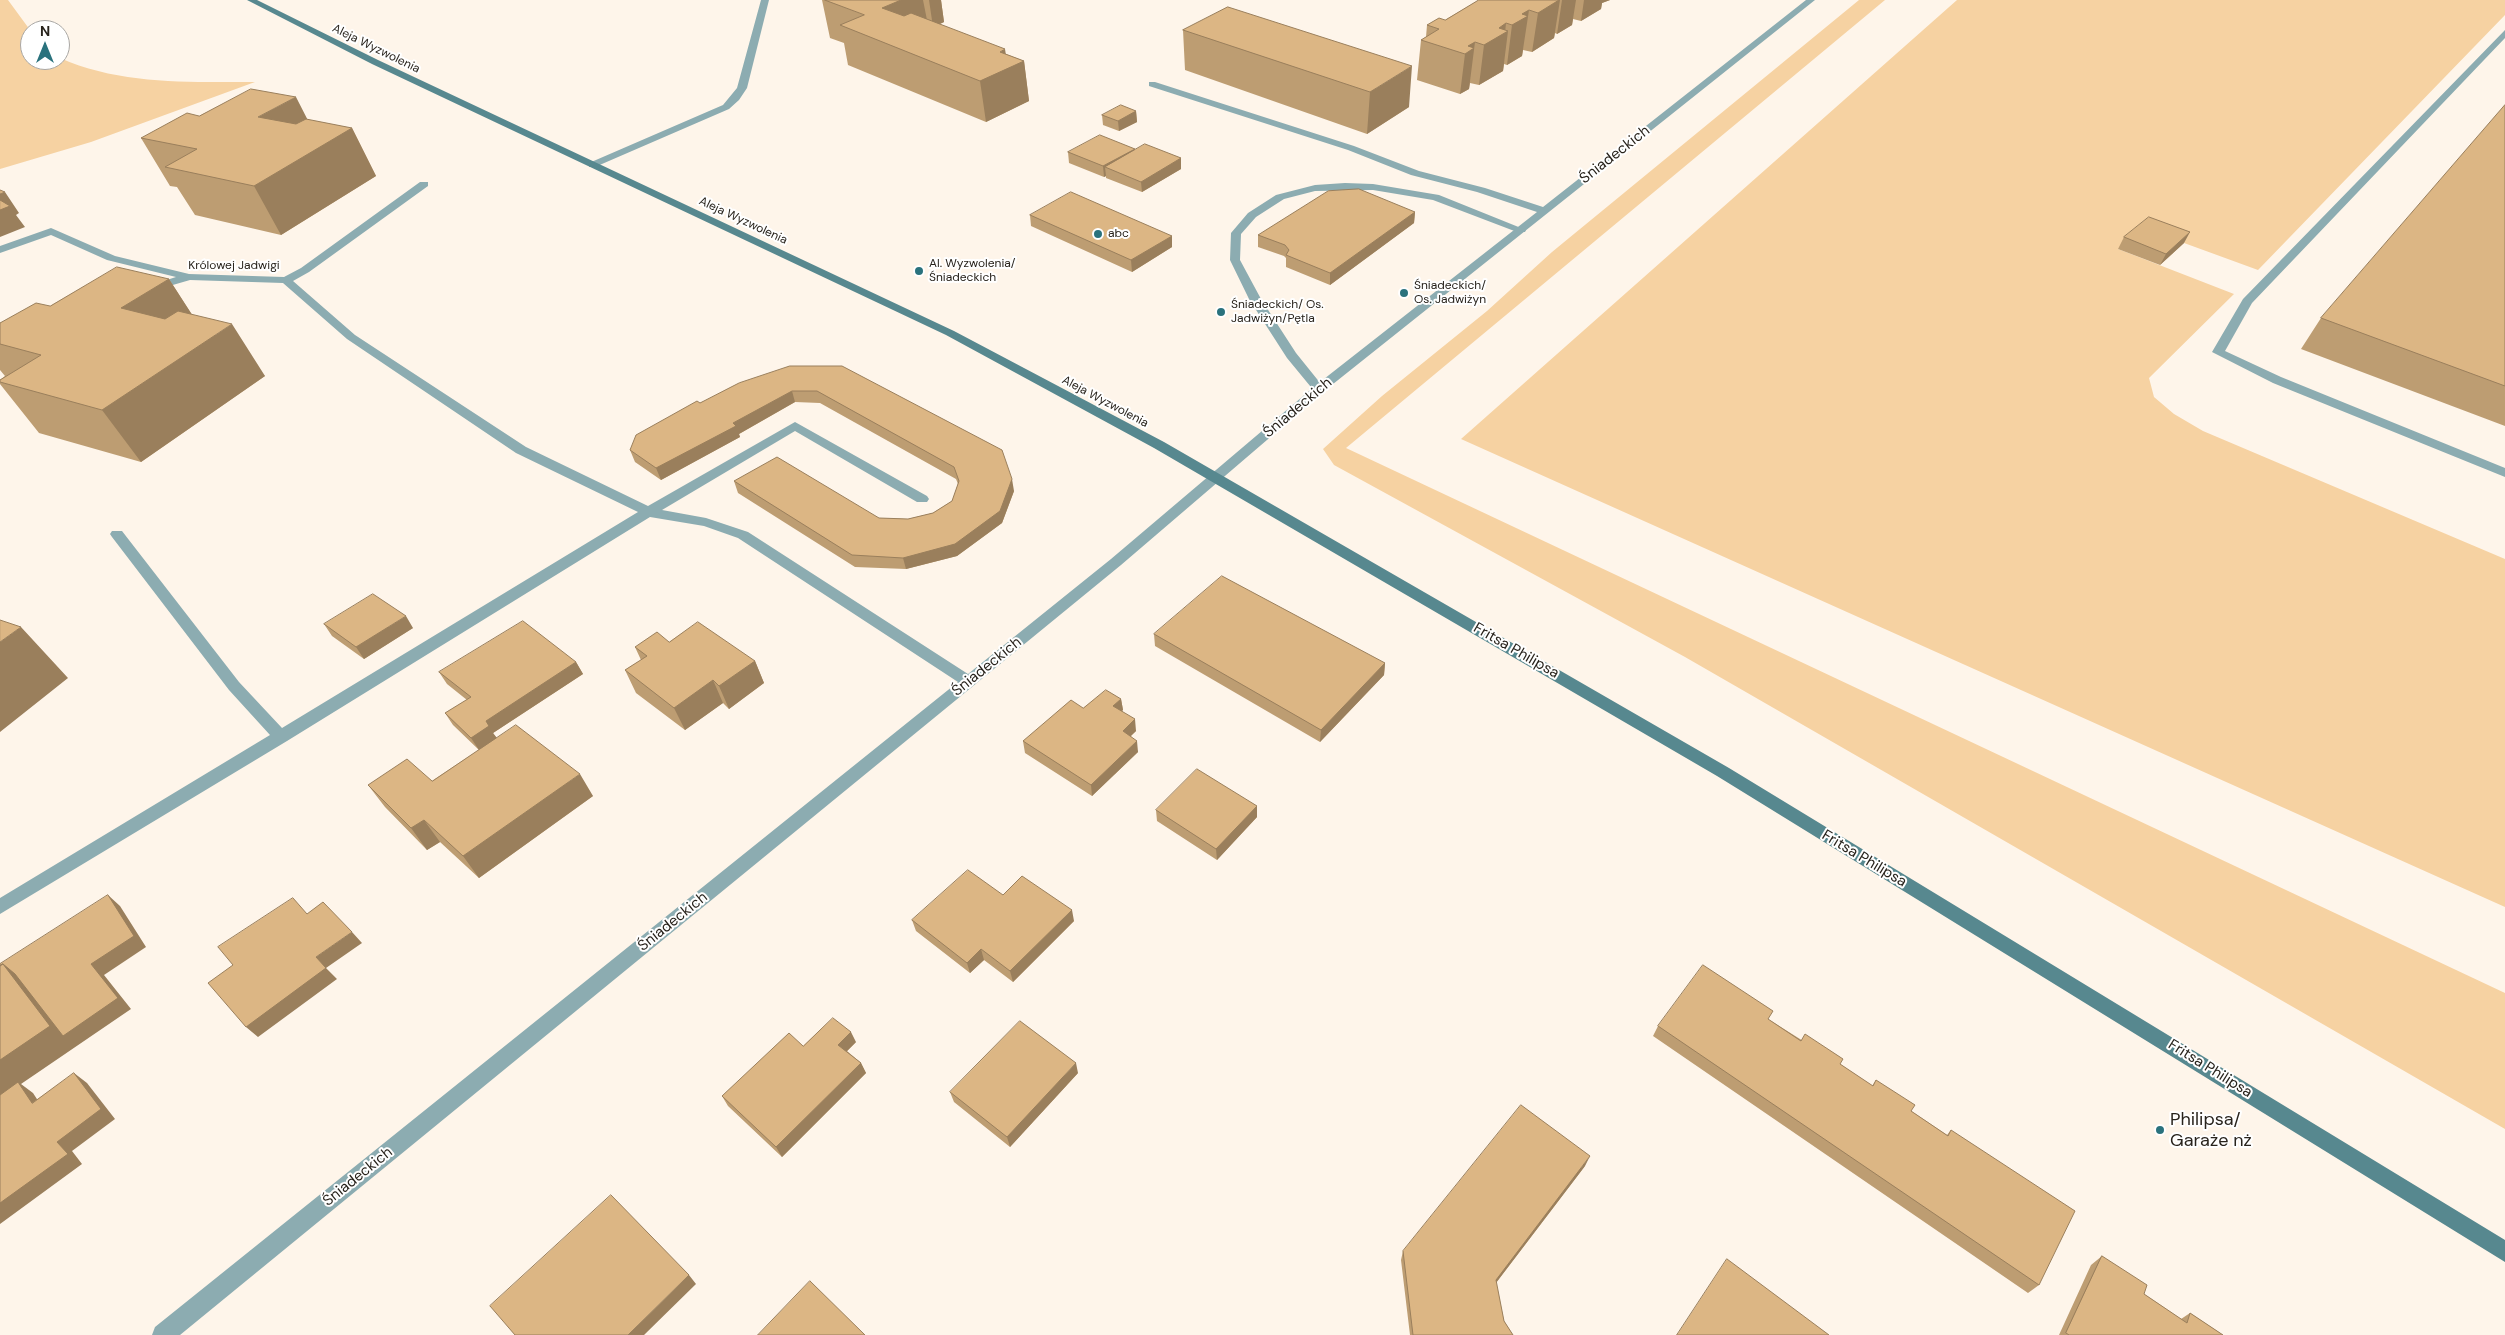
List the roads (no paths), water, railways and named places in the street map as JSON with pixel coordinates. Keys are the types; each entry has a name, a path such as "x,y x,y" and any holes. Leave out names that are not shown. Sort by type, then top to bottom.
{"street":[{"name":"Aleja Wyzwolenia","path":"252,0 375,62 950,333 1216,478"},
{"path":"592,165 707,116 726,107 736,98 742,88 765,0"},
{"name":"Śniadeckich","path":"163,1335 969,682 1216,478 1319,389 1811,0"},
{"path":"2505,33 2247,301 2218,352 2277,380 2505,473"},
{"path":"1152,84 1351,148 1414,173 1481,190 1545,211"},
{"name":"Królowej Jadwigi","path":"139,293 189,277 286,280 305,270 424,184"},
{"path":"1319,389 1291,356 1255,299 1235,260 1236,233 1252,215 1280,197 1315,188 1373,187 1435,197 1521,230"},
{"path":"0,250 52,230 112,258 189,277"},
{"path":"286,280 352,337 521,450 648,512 706,522 743,536 969,682"},
{"path":"0,907 282,737 648,512 795,426 922,499"},
{"name":"Fritsa Philipsa","path":"1216,478 1723,772 2505,1252"},
{"path":"117,534 234,686 282,737"}],"place":[{"name":"abc","path":"1098,234"},
{"name":"Al. Wyzwolenia/ Śniadeckich","path":"919,271"},
{"name":"Śniadeckich/ Os. Jadwiżyn","path":"1404,293"},
{"name":"Śniadeckich/ Os. Jadwiżyn/Pętla","path":"1221,312"},
{"name":"Philipsa/ Garaże nż","path":"2160,1130"}]}
